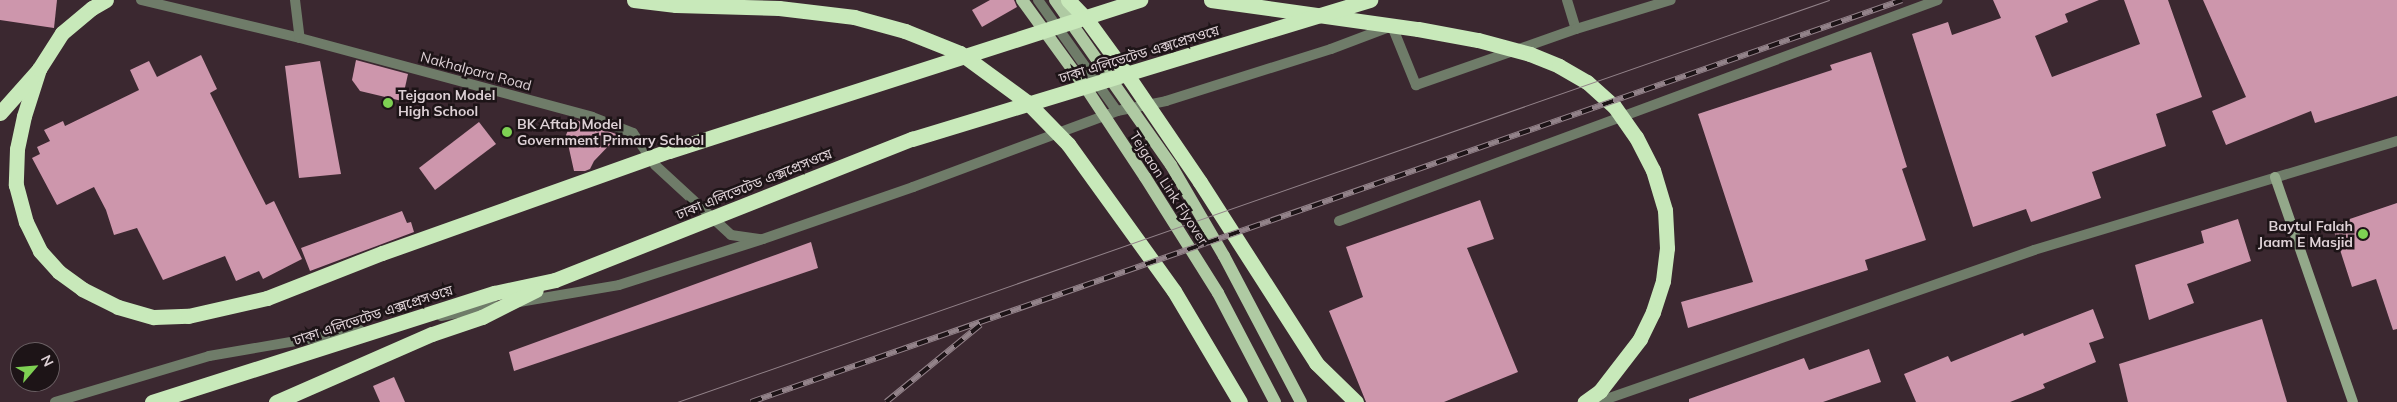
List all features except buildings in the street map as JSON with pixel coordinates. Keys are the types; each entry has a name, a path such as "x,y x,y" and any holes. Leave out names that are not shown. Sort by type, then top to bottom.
{"highway":[{"path":"0,113 39,69 62,33 92,8 106,0"},
{"path":"634,0 676,5 778,8 854,17 906,31 960,54 1027,102 1068,144 1174,291 1240,402"},
{"path":"1068,0 1086,20 1125,72 1200,182 1316,362 1356,402"},
{"path":"39,69 24,116 17,149 16,185 26,222 40,251 59,272 82,289 118,307 154,317 188,316 267,298 382,254 669,151 1140,0"},
{"path":"1211,0 1418,29 1513,49 1558,66 1587,82 1614,106 1636,137 1653,170 1665,210 1667,248 1663,281 1653,312 1640,339 1600,391 1585,402"},
{"name":"ঢাকা এলিভেটেড এক্সপ্রেসওয়ে","path":"152,402 494,293 555,280 912,140 1370,0"},
{"path":"276,402 432,334 482,317 555,280"}],"main road":[{"name":"Tejgaon Link Flyover","path":"1022,0 1086,88 1218,293 1275,402"},
{"name":"Tejgaon Link Flyover","path":"1055,0 1171,165 1224,256 1301,402"}],"street":[{"name":"Nakhalpara Road","path":"141,0 300,38 592,117 633,133 655,165 731,234 763,239"},
{"path":"294,0 300,38"},
{"path":"1038,0 1117,110"},
{"path":"1567,0 1576,29"},
{"path":"55,402 209,356 619,285 763,239 913,187 1117,110 1166,101 1331,49 1392,26 1416,85 1576,29 1671,0"},
{"path":"1339,221 1938,0"},
{"path":"1598,402 2034,250 2397,141"},
{"path":"2276,177 2353,402"}],"tram line":[{"path":"677,402 1829,0"}],"railway":[{"path":"751,402 1902,0"},
{"path":"886,402 980,325"}],"place":[{"name":"Tejgaon Model High School","path":"388,103"},
{"name":"BK Aftab Model Government Primary School","path":"507,132"},
{"name":"Baytul Falah Jaam E Masjid","path":"2363,234"}]}
